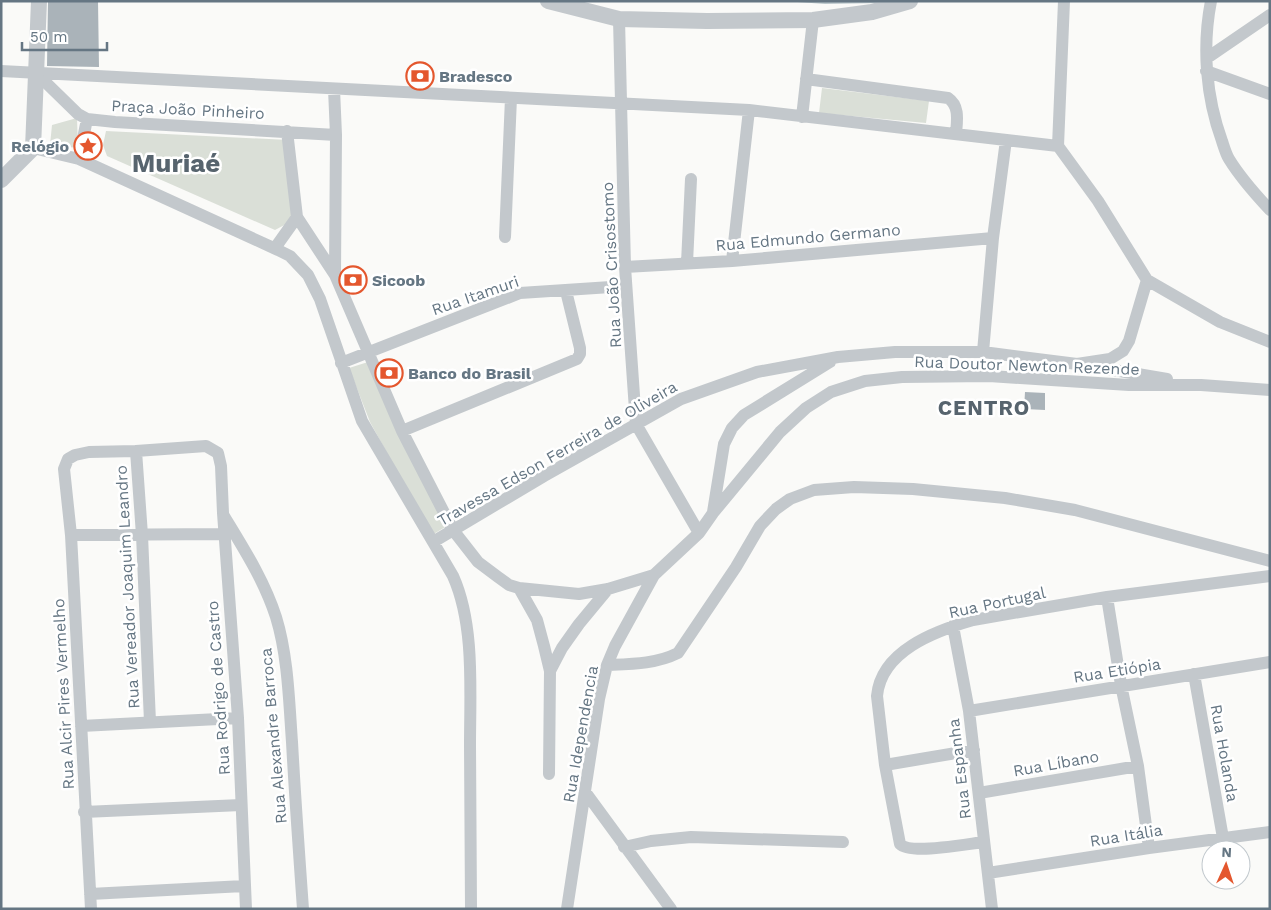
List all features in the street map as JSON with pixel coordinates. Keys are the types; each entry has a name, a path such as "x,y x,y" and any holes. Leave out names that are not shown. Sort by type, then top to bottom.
{"street":[{"path":"1,180 33,148 39,1"},
{"path":"548,1 619,19 706,21 813,20 872,12 910,1"},
{"path":"1064,1 1058,146 1098,201 1147,280 1220,322 1270,342"},
{"path":"1211,1 1207,20 1206,65 1216,126 1228,158 1254,193 1270,210"},
{"path":"1206,65 1270,15"},
{"name":"Rua João Crisostomo","path":"619,19 625,267 636,424"},
{"path":"802,117 813,20"},
{"path":"1206,65 1270,94"},
{"path":"1,71 749,110 1058,146"},
{"name":"Praça João Pinheiro","path":"36,73 70,109 87,119 336,135"},
{"path":"806,79 948,98 956,106 956,134"},
{"path":"334,89 336,135 336,275 402,431 453,530 478,562 509,585 519,588 579,594 608,589 654,575"},
{"path":"505,237 511,98"},
{"path":"732,260 749,110"},
{"name":"Praça João Pinheiro","path":"79,160 87,119"},
{"name":"Praça João Pinheiro","path":"287,131 297,216 336,275"},
{"path":"983,352 993,238 1006,140"},
{"path":"33,148 79,160 275,248 290,256 308,275 320,299 362,422 453,576 464,607 470,680 471,909"},
{"path":"687,262 691,179"},
{"path":"275,248 297,216"},
{"name":"Rua Edmundo Germano","path":"625,267 993,238"},
{"name":"Travessa Edson Ferreira de Oliveira","path":"433,542 681,399 757,372 838,357 895,352 983,352 1077,364 1110,359 1123,351 1129,341 1147,280"},
{"name":"Rua Itamuri","path":"341,363 520,293 626,286"},
{"path":"402,431 577,360 580,354 575,323 566,291"},
{"path":"713,513 724,444 732,428 744,415 838,357"},
{"path":"1077,364 1201,385"},
{"name":"Rua Doutor Newton Rezende","path":"654,575 699,533 713,513 780,432 806,408 830,392 866,381 902,377 989,376 1129,385 1201,385 1270,390"},
{"path":"636,424 699,533"},
{"name":"Rua Rodrigo de Castro","path":"136,451 206,446 218,453 221,466 224,534 238,718 246,909"},
{"name":"Rua Alcir Pires Vermelho","path":"91,909 84,812 71,535 64,469 66,462 75,455 89,452 136,451"},
{"name":"Rua Vereador Joaquim Leandro","path":"136,451 142,535 150,722"},
{"path":"607,665 651,663 665,659 678,652 736,567 760,526 776,509 790,499 814,490 854,487 913,489 1004,498 1075,510 1270,562"},
{"name":"Rua Alexandre Barroca","path":"223,513 260,577 276,619 282,646 288,686 303,909"},
{"path":"71,535 224,534"},
{"path":"1256,557 1270,552"},
{"name":"Rua Idependencia","path":"567,909 599,699 607,665 615,646 654,575"},
{"name":"Rua Portugal","path":"984,842 918,850 903,848 900,844 885,765 877,696 882,675 896,659 920,641 953,626 973,620 1107,597 1270,576"},
{"path":"519,588 536,620 550,671 549,774"},
{"path":"550,671 562,648 608,589"},
{"path":"1107,597 1121,685 1138,766 1149,848"},
{"name":"Rua Espanha","path":"953,626 969,711 992,909"},
{"name":"Rua Etiópia","path":"969,711 1270,662"},
{"name":"Rua Holanda","path":"1194,674 1224,838"},
{"path":"81,726 238,718"},
{"path":"885,765 974,750"},
{"name":"Rua Líbano","path":"980,793 1138,766"},
{"path":"586,793 671,909"},
{"path":"84,812 241,805"},
{"name":"Rua Itália","path":"988,873 1149,848 1270,832"},
{"path":"624,847 651,841 691,838 843,842"},
{"path":"90,894 244,886"}],"shaded area":[{"path":"784,1 885,1 880,3 825,4"},
{"path":"822,88 929,101 926,123 819,113"},
{"path":"77,118 78,148 50,145 52,125"},
{"path":"106,131 289,140 293,211 290,222 275,230 107,156 103,145"},
{"path":"368,362 447,526 432,535 370,422 349,368"}],"building":[{"path":"48,1 98,1 99,67 47,66"},
{"path":"1025,392 1045,393 1045,410 1024,409"}],"place":[{"name":"Bradesco","path":"420,76"},
{"name":"Relógio","path":"88,146"},
{"name":"Sicoob","path":"353,280"},
{"name":"Banco do Brasil","path":"389,373"}],"district":[{"name":"Muriaé","path":"176,163"},
{"name":"CENTRO","path":"984,408"}]}
